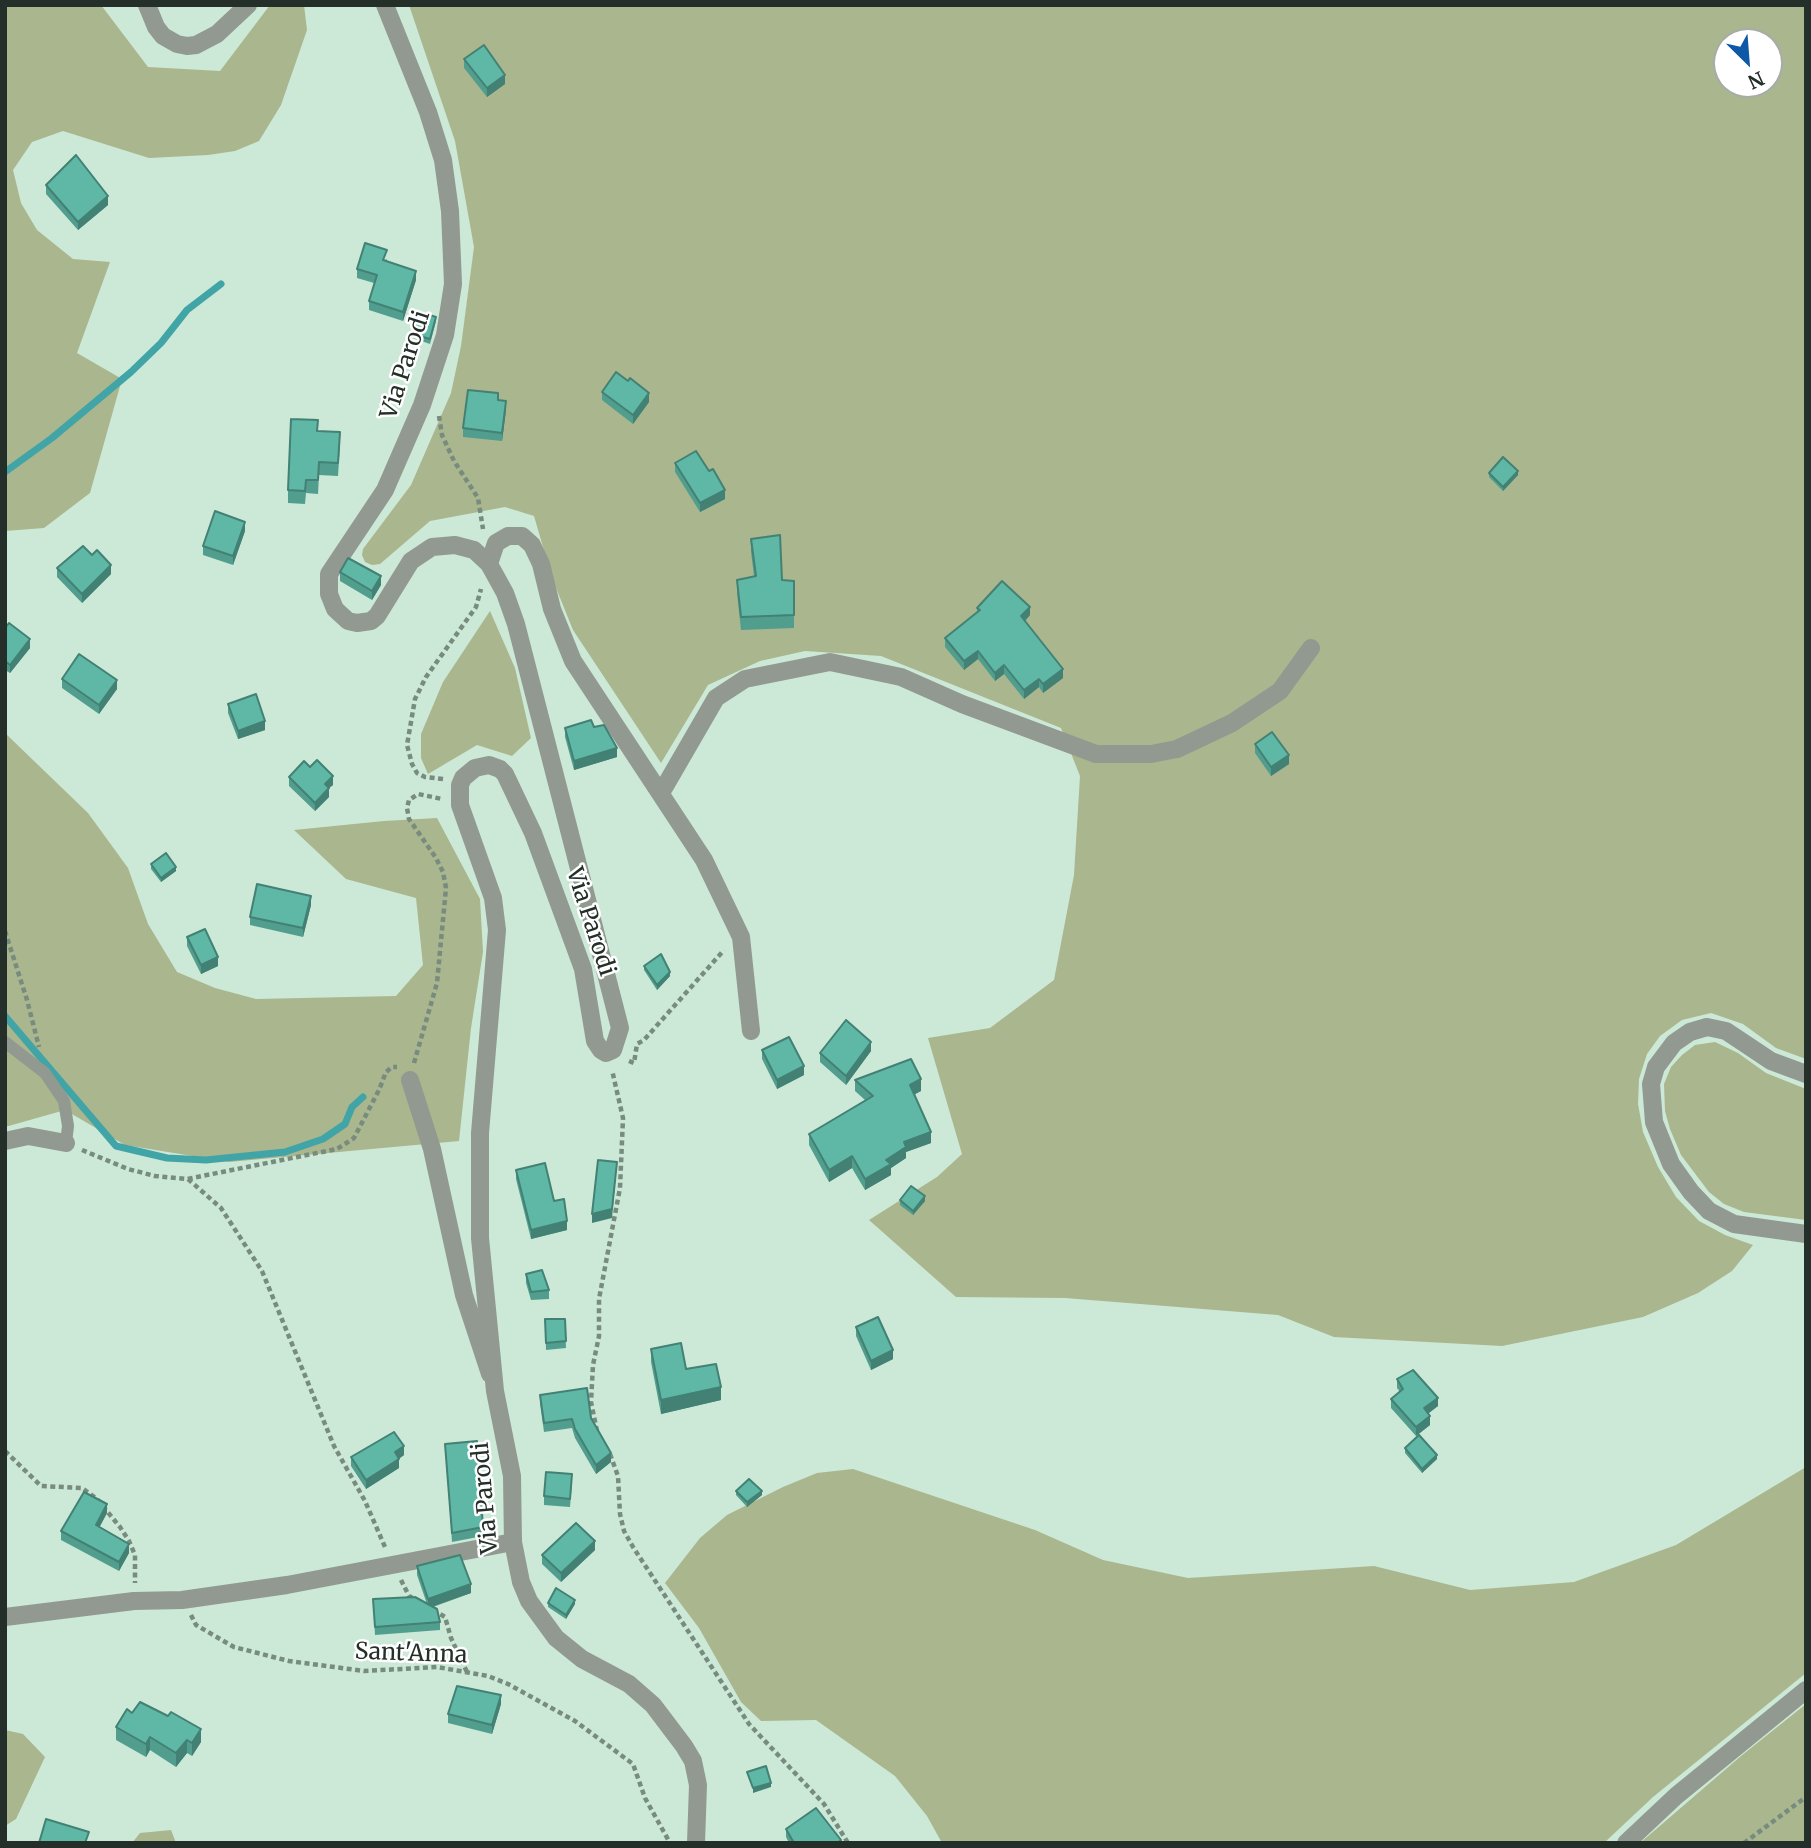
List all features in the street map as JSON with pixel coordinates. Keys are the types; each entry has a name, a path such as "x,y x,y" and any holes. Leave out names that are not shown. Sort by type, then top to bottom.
{"street":[{"path":"147,5 163,36 187,46 196,45 217,34 248,5"},
{"name":"Via Parodi","path":"385,5 424,100 443,160 450,211 453,284 445,335 422,405 385,490 330,574 329,594 340,615 348,621 363,623 377,616 411,561 432,547 444,544 464,547 480,555 489,564 505,593 516,624 620,1020 618,1040 607,1053 595,1041 583,969 551,879 505,774 489,765 475,768 463,778 459,799 494,898 497,914 493,994 480,1133 480,1238 495,1391 512,1476 513,1542 521,1581 529,1601 556,1638 582,1659 629,1684 653,1705 684,1746 693,1761 698,1785 696,1843"},
{"path":"489,564 496,543 508,536 523,536 532,545 541,564 552,609 573,661 704,860 741,937 751,1031"},
{"path":"661,793 716,698 745,679 830,662 901,677 962,704 1096,754 1151,754 1177,749 1232,723 1280,691 1311,649"},
{"path":"1806,1074 1771,1060 1726,1031 1707,1027 1690,1032 1674,1043 1656,1067 1651,1084 1651,1110 1660,1138 1679,1178 1709,1211 1734,1224 1806,1234"},
{"path":"410,1080 432,1149 464,1295 495,1391"},
{"path":"5,1141 28,1136 66,1143"},
{"path":"5,1617 134,1601 182,1600 287,1585 513,1542"},
{"path":"1626,1843 1676,1796 1778,1710 1806,1690"}],"lane":[{"path":"5,1042 45,1073 64,1101 68,1126 66,1143"}],"path":[{"path":"440,408 442,435 454,461 478,498 489,564 476,607 426,677 415,699 407,745 417,773 449,781 459,799"},
{"path":"410,1080 437,983 446,888 443,872 436,858 409,820 408,804 413,796 423,794 459,799"},
{"path":"5,931 27,1000 45,1073"},
{"path":"607,1053 634,1063 638,1044 727,946 741,937"},
{"path":"598,1433 591,1402 593,1365 599,1336 600,1299 620,1188 623,1118 616,1080 607,1053"},
{"path":"66,1143 128,1169 155,1176 187,1179 337,1149 354,1138 386,1072 392,1067 399,1067 410,1080"},
{"path":"187,1179 221,1208 262,1271 334,1446 365,1501 393,1565 409,1596 445,1617 451,1638 467,1672"},
{"path":"5,1451 41,1486 82,1488 104,1508 120,1527 135,1555 137,1568 134,1601"},
{"path":"609,1452 618,1475 620,1514 624,1531 633,1547 749,1724 824,1804 848,1843"},
{"name":"Sant'Anna","path":"182,1600 196,1625 234,1647 289,1661 363,1671 438,1667 488,1676 508,1684 575,1721 633,1764 645,1798 670,1843"},
{"path":"1744,1843 1806,1797"}],"green space":[{"path":"5,5 101,5 148,67 220,71 270,5 304,5 307,30 281,105 259,141 235,151 149,158 63,131 32,142 13,170 21,203 37,230 73,259 110,262 77,353 122,379 90,493 44,528 5,531"},
{"path":"409,5 1806,5 1806,1059 1776,1048 1743,1024 1711,1013 1682,1020 1660,1036 1647,1054 1639,1079 1638,1104 1643,1132 1658,1167 1676,1197 1699,1221 1725,1235 1753,1245 1732,1271 1698,1293 1643,1317 1502,1346 1334,1337 1278,1315 1065,1298 956,1297 869,1220 937,1177 962,1154 928,1038 990,1028 1054,980 1074,875 1080,776 1061,728 881,656 805,651 760,661 708,685 661,763 573,630 552,578 534,516 505,507 430,521 380,564 365,562 363,549 411,485 451,393 461,346 474,247 455,141"},
{"path":"490,611 515,668 531,738 512,756 477,745 428,774 421,758 421,734 443,682"},
{"path":"5,733 88,813 128,868 148,924 177,972 215,988 256,999 396,996 423,965 416,898 346,879 294,830 437,818 480,899 483,952 471,1028 459,1141 229,1162 125,1145 65,1110 5,1127"},
{"path":"1715,1042 1738,1053 1766,1073 1806,1089 1806,1220 1744,1212 1724,1204 1709,1192 1681,1155 1665,1111 1664,1084 1671,1067 1682,1055 1695,1045"},
{"path":"1806,1467 1806,1673 1653,1797 1604,1843 942,1843 927,1816 895,1776 816,1720 761,1721 741,1702 699,1628 665,1583 700,1538 727,1515 817,1473 853,1469 1035,1530 1103,1560 1188,1578 1374,1566 1470,1590 1574,1582 1676,1545"},
{"path":"1806,1704 1806,1843 1640,1843 1741,1756"},
{"path":"5,1730 23,1734 45,1757 16,1819 5,1826"},
{"path":"171,1830 176,1843 132,1843 140,1833"}],"building":[{"path":"484,45 505,75 487,88 464,59"},
{"path":"76,155 108,196 78,222 46,185"},
{"path":"365,243 387,250 383,260 416,271 403,312 369,301 377,275 357,269"},
{"path":"420,312 436,317 430,339 413,334"},
{"path":"616,372 628,381 630,378 649,393 633,415 602,392"},
{"path":"468,390 498,393 498,400 506,401 502,433 463,428"},
{"path":"291,419 318,420 317,431 340,432 338,463 319,462 318,480 306,480 305,491 288,490"},
{"path":"696,451 709,471 713,469 725,490 700,503 675,463"},
{"path":"1503,457 1518,471 1503,487 1489,473"},
{"path":"215,511 245,522 233,556 203,546"},
{"path":"780,535 782,580 794,581 794,615 741,617 737,580 756,576 751,539"},
{"path":"83,546 92,555 97,550 111,565 82,594 57,568"},
{"path":"348,558 381,576 372,591 340,572"},
{"path":"1002,581 1030,607 1021,616 1063,669 1043,684 1039,679 1024,690 1004,665 995,673 978,651 964,661 945,638 980,610 977,608"},
{"path":"9,623 30,639 10,665 5,661 5,628"},
{"path":"79,654 117,680 99,705 62,679"},
{"path":"256,694 265,721 238,731 228,704"},
{"path":"591,720 594,727 604,725 617,748 574,761 565,728"},
{"path":"1272,732 1289,755 1271,767 1255,744"},
{"path":"317,760 333,776 325,784 329,788 315,803 289,777 304,761 310,767"},
{"path":"166,853 176,867 161,878 151,864"},
{"path":"257,884 311,896 303,928 250,917"},
{"path":"205,929 218,957 201,965 187,937"},
{"path":"661,954 670,972 657,985 644,966"},
{"path":"846,1020 871,1042 846,1076 820,1053"},
{"path":"789,1037 804,1066 777,1080 762,1050"},
{"path":"911,1059 921,1079 910,1085 931,1132 904,1142 906,1147 886,1160 891,1164 865,1179 852,1156 829,1170 809,1134 873,1096 855,1080"},
{"path":"598,1160 617,1162 612,1209 592,1214"},
{"path":"545,1163 554,1201 564,1199 567,1221 531,1230 516,1170"},
{"path":"911,1186 925,1196 913,1211 900,1200"},
{"path":"542,1270 549,1290 531,1292 526,1274"},
{"path":"878,1317 893,1350 871,1361 856,1327"},
{"path":"545,1319 565,1319 566,1341 546,1343"},
{"path":"681,1343 686,1369 716,1364 721,1387 661,1400 651,1349"},
{"path":"1413,1370 1438,1398 1424,1408 1430,1416 1416,1427 1391,1399 1403,1389 1397,1379"},
{"path":"587,1388 591,1418 611,1453 596,1465 572,1419 544,1423 540,1395"},
{"path":"394,1432 404,1446 395,1452 399,1459 366,1480 351,1457"},
{"path":"1419,1435 1437,1455 1422,1469 1405,1448"},
{"path":"477,1441 483,1527 452,1533 445,1444"},
{"path":"546,1472 572,1474 570,1499 544,1496"},
{"path":"749,1479 762,1491 747,1502 736,1491"},
{"path":"84,1492 107,1504 96,1525 129,1544 119,1562 61,1531"},
{"path":"576,1523 595,1541 561,1573 542,1555"},
{"path":"460,1555 471,1584 428,1599 417,1566"},
{"path":"556,1588 575,1600 566,1615 548,1603"},
{"path":"415,1597 437,1609 440,1622 375,1627 373,1599"},
{"path":"457,1686 501,1695 492,1725 448,1714"},
{"path":"140,1702 168,1716 171,1712 201,1729 192,1743 187,1740 176,1753 150,1737 146,1744 116,1727 127,1709 132,1713"},
{"path":"766,1766 771,1783 753,1788 747,1772"},
{"path":"816,1808 841,1840 838,1843 794,1843 786,1829"},
{"path":"46,1819 89,1832 85,1843 39,1843"}],"waterway":[{"path":"5,472 52,438 131,372 161,343 187,310 221,284"},
{"path":"5,1016 116,1146 167,1158 206,1160 285,1152 323,1139 345,1124 352,1107 363,1097"}]}
